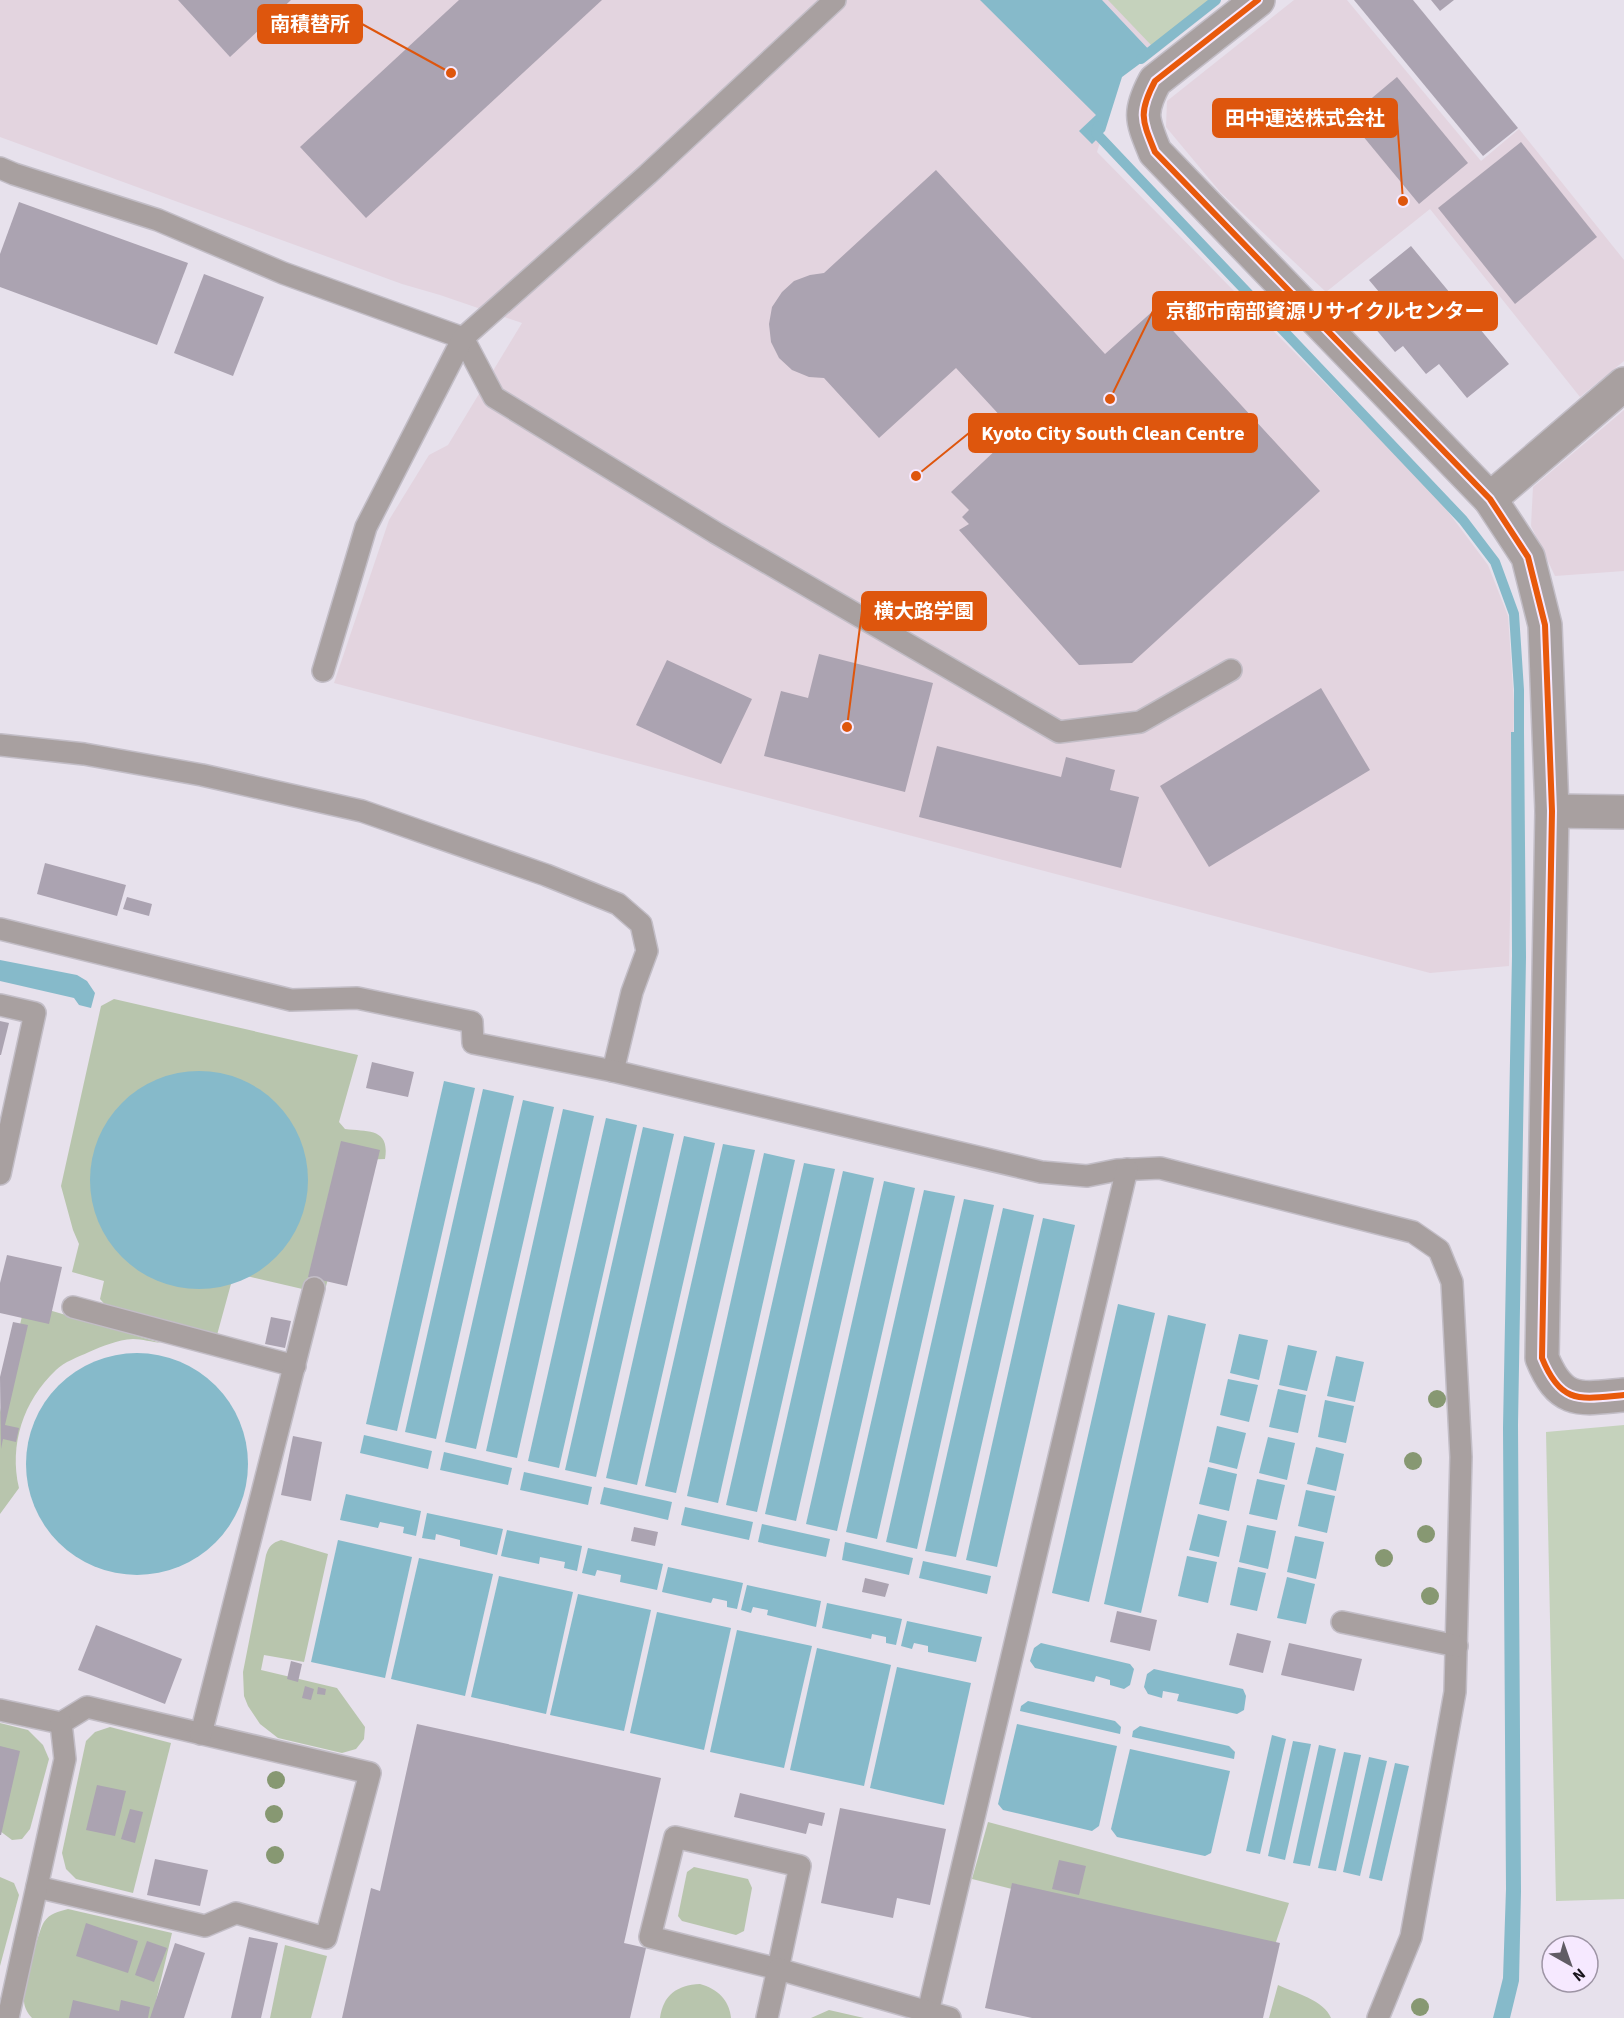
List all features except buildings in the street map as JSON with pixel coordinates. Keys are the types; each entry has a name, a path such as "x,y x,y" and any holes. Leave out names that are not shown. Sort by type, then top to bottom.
{"street":[{"path":"1258,0 1155,81 1145,99 1143,123 1155,152 1490,499 1528,557 1545,625 1552,811 1542,1358 1550,1378 1564,1394 1587,1399 1624,1395"},
{"path":"1490,499 1624,384"},
{"path":"1552,811 1624,812"}],"lane":[{"path":"323,671 366,527 463,338 648,174 835,0"},
{"path":"0,168 158,220 284,273 463,338 494,397 716,533 1059,732 1140,722 1231,670"},
{"path":"0,745 84,754 202,775 362,811 546,874 618,904 641,924 647,951 632,992 613,1071"},
{"path":"0,929 291,1000 357,998 472,1022 473,1043 613,1071 1041,1172 1087,1176 1127,1169 1160,1168 1413,1232 1439,1250 1452,1282 1461,1457 1455,1692 1412,1937 1378,2018"},
{"path":"0,1005 35,1013 0,1174"},
{"path":"927,2012 1127,1169"},
{"path":"201,1734 314,1288"},
{"path":"73,1307 295,1366"},
{"path":"1342,1622 1457,1646"},
{"path":"0,1710 61,1723 87,1707 370,1773 326,1938 236,1913 205,1926 37,1887"},
{"path":"8,2018 65,1759 61,1723"},
{"path":"766,2018 778,1969 800,1866 675,1837 650,1937 778,1969 951,2018"}],"shaded area":[{"path":"0,0 1216,0 1120,75 1097,152 1437,497 1488,565 1508,616 1514,703 1509,966 1430,973 334,683 389,520 429,455 448,445 522,323 402,284 0,137"},
{"path":"1294,0 1347,0 1481,161 1519,129 1624,260 1624,361 1580,397 1430,209 1326,292 1221,193 1166,127 1167,101"},
{"path":"1624,410 1624,571 1555,576 1531,526 1533,487"}],"green space":[{"path":"1108,0 1209,0 1152,46"},
{"path":"114,999 358,1055 339,1122 345,1129 370,1132 381,1137 386,1149 385,1159 359,1160 324,1294 234,1273 217,1335 108,1308 100,1299 104,1281 72,1272 79,1244 61,1186 101,1006"},
{"path":"25,1303 161,1343 140,1339 116,1342 71,1360 56,1370 35,1395 21,1424 16,1456 19,1488 0,1514 0,1412"},
{"path":"1624,1425 1624,1899 1556,1901 1546,1432"},
{"path":"281,1540 328,1554 304,1662 264,1655 261,1670 337,1688 365,1727 364,1739 356,1749 342,1753 278,1738 260,1724 244,1696 243,1672 266,1555 271,1545"},
{"path":"0,1723 28,1730 43,1745 49,1759 30,1829 22,1839 12,1840 0,1831"},
{"path":"110,1727 171,1743 133,1893 76,1879 66,1869 62,1853 86,1741 95,1732"},
{"path":"988,1822 1289,1903 1272,1954 972,1879"},
{"path":"694,1867 748,1879 752,1888 744,1931 736,1935 682,1921 678,1916 687,1872"},
{"path":"0,1877 14,1883 19,1895 0,1966"},
{"path":"68,1909 172,1933 152,2018 32,2018 25,2006 24,1995 41,1928 54,1913"},
{"path":"285,1945 327,1956 311,2018 270,2018"},
{"path":"700,1984 712,1989 725,2000 731,2018 660,2018 664,2003 672,1993 684,1987"},
{"path":"1278,1985 1316,2002 1331,2018 1269,2018"},
{"path":"829,2010 864,2018 811,2018"}],"water":[{"path":"980,0 1102,0 1153,54 1122,77 1105,131 1092,144 1079,131 1096,115"},
{"path":"1511,732 1524,732 1526,957 1518,1425 1521,1891 1519,1981 1510,2018 1493,2018 1503,1978 1506,1889 1503,1428 1512,956"},
{"path":"0,960 77,975 87,981 95,993 91,1008 79,1005 74,998 0,981"},
{"path":"199,1071 220,1073 241,1080 276,1103 299,1138 306,1159 308,1180 306,1201 299,1222 276,1257 241,1280 220,1287 199,1289 178,1287 157,1280 122,1257 99,1222 92,1201 90,1180 92,1159 99,1138 122,1103 157,1080 178,1073"},
{"path":"444,1081 475,1088 397,1431 366,1424"},
{"path":"483,1089 514,1096 436,1439 405,1432"},
{"path":"523,1100 554,1107 476,1449 445,1442"},
{"path":"563,1109 594,1116 517,1458 486,1451"},
{"path":"606,1118 637,1125 559,1468 528,1461"},
{"path":"643,1127 674,1134 596,1477 565,1470"},
{"path":"684,1136 715,1143 637,1485 606,1478"},
{"path":"723,1144 755,1150 676,1493 645,1486"},
{"path":"764,1153 795,1160 718,1503 687,1496"},
{"path":"804,1163 835,1169 757,1512 726,1505"},
{"path":"843,1171 874,1178 796,1521 765,1514"},
{"path":"884,1181 915,1188 837,1531 806,1524"},
{"path":"924,1190 955,1196 877,1539 846,1532"},
{"path":"964,1199 994,1205 917,1549 886,1542"},
{"path":"1003,1208 1034,1215 956,1557 925,1551"},
{"path":"1043,1218 1075,1225 997,1567 966,1560"},
{"path":"1118,1304 1155,1313 1089,1602 1052,1593"},
{"path":"1168,1315 1206,1324 1141,1613 1104,1604"},
{"path":"1239,1334 1268,1340 1259,1380 1230,1373"},
{"path":"1288,1345 1317,1351 1307,1391 1279,1385"},
{"path":"126,1353 148,1353 180,1361 199,1371 216,1385 230,1402 240,1421 246,1442 248,1464 246,1486 240,1507 230,1526 216,1543 199,1557 180,1567 148,1575 126,1575 94,1567 75,1557 51,1535 34,1507 26,1475 26,1453 34,1421 44,1402 66,1378 94,1361"},
{"path":"1336,1356 1364,1362 1355,1402 1327,1396"},
{"path":"1228,1379 1258,1385 1249,1422 1220,1415"},
{"path":"1278,1389 1306,1395 1298,1433 1269,1427"},
{"path":"1325,1400 1354,1406 1346,1443 1318,1437"},
{"path":"1217,1426 1246,1433 1237,1469 1209,1462"},
{"path":"364,1435 432,1451 428,1469 360,1453"},
{"path":"1268,1437 1295,1443 1287,1480 1259,1473"},
{"path":"1316,1447 1344,1454 1336,1491 1307,1484"},
{"path":"444,1452 512,1468 508,1485 440,1470"},
{"path":"1208,1467 1237,1474 1229,1511 1199,1504"},
{"path":"524,1472 592,1487 588,1505 520,1490"},
{"path":"1257,1479 1285,1485 1277,1520 1249,1514"},
{"path":"604,1487 672,1502 668,1520 600,1504"},
{"path":"1306,1490 1335,1496 1327,1533 1298,1526"},
{"path":"346,1494 421,1511 416,1536 403,1533 404,1527 380,1522 378,1528 340,1520"},
{"path":"685,1507 753,1522 749,1540 681,1525"},
{"path":"427,1513 503,1529 497,1555 460,1546 460,1540 436,1534 435,1540 422,1538"},
{"path":"1198,1514 1227,1521 1219,1557 1189,1550"},
{"path":"762,1524 830,1539 826,1557 758,1542"},
{"path":"1247,1525 1276,1531 1268,1569 1239,1562"},
{"path":"507,1530 582,1546 577,1571 564,1568 565,1562 540,1557 539,1564 501,1556"},
{"path":"1295,1536 1324,1542 1316,1579 1287,1572"},
{"path":"338,1540 412,1557 385,1678 311,1662"},
{"path":"845,1542 913,1558 909,1575 842,1560"},
{"path":"588,1548 663,1564 657,1590 620,1582 621,1575 597,1570 595,1576 582,1573"},
{"path":"1187,1556 1217,1562 1208,1603 1178,1596"},
{"path":"419,1558 493,1574 465,1696 391,1679"},
{"path":"923,1561 991,1576 987,1594 919,1578"},
{"path":"668,1567 743,1583 737,1609 727,1607 727,1601 713,1598 711,1603 662,1592"},
{"path":"1238,1567 1266,1573 1257,1611 1230,1605"},
{"path":"499,1576 573,1592 546,1714 471,1697"},
{"path":"1287,1577 1315,1584 1306,1624 1277,1618"},
{"path":"747,1585 821,1601 816,1627 767,1615 768,1610 753,1607 751,1613 741,1610"},
{"path":"578,1594 651,1610 624,1731 550,1715"},
{"path":"827,1603 902,1619 896,1645 886,1643 886,1637 872,1634 871,1639 822,1628"},
{"path":"657,1612 731,1628 704,1750 630,1733"},
{"path":"907,1621 982,1637 976,1662 928,1652 928,1646 914,1643 912,1649 901,1646"},
{"path":"737,1630 812,1646 784,1768 710,1752"},
{"path":"1041,1643 1130,1664 1134,1669 1130,1685 1124,1689 1110,1685 1110,1680 1096,1676 1094,1682 1035,1668 1030,1661 1034,1648"},
{"path":"817,1648 891,1665 864,1786 790,1770"},
{"path":"897,1667 971,1683 944,1805 870,1788"},
{"path":"1154,1669 1243,1689 1246,1696 1244,1710 1237,1714 1177,1701 1179,1694 1163,1691 1162,1698 1148,1694 1144,1687 1147,1674"},
{"path":"1028,1701 1115,1721 1121,1727 1120,1734 1020,1711 1021,1706"},
{"path":"1017,1724 1117,1746 1099,1826 1092,1831 1003,1810 998,1804"},
{"path":"1140,1726 1229,1746 1235,1752 1234,1759 1132,1737 1133,1731"},
{"path":"1272,1735 1286,1739 1260,1854 1246,1851"},
{"path":"1293,1741 1311,1744 1285,1860 1268,1856"},
{"path":"1319,1745 1336,1749 1310,1866 1293,1863"},
{"path":"1130,1749 1230,1771 1211,1853 1205,1856 1117,1837 1111,1829"},
{"path":"1344,1752 1361,1755 1336,1871 1318,1868"},
{"path":"1369,1757 1387,1761 1360,1876 1343,1872"},
{"path":"1395,1763 1409,1766 1382,1881 1369,1878"}],"waterway":[{"path":"1141,59 1216,0"},
{"path":"1098,126 1096,133 1463,520 1495,562 1514,614 1519,690 1519,744"}],"cycle path":[{"path":"1258,0 1155,81 1144,109 1147,132 1155,152 1490,499 1528,557 1545,625 1552,811 1542,1358 1557,1384 1574,1396 1595,1398 1624,1395"}],"place":[{"name":"南積替所","path":"451,73"},
{"name":"田中運送株式会社","path":"1403,201"},
{"name":"京都市南部資源リサイクルセンター","path":"1110,399"},
{"name":"Kyoto City South Clean Centre","path":"916,476"},
{"name":"横大路学園","path":"847,727"}]}
